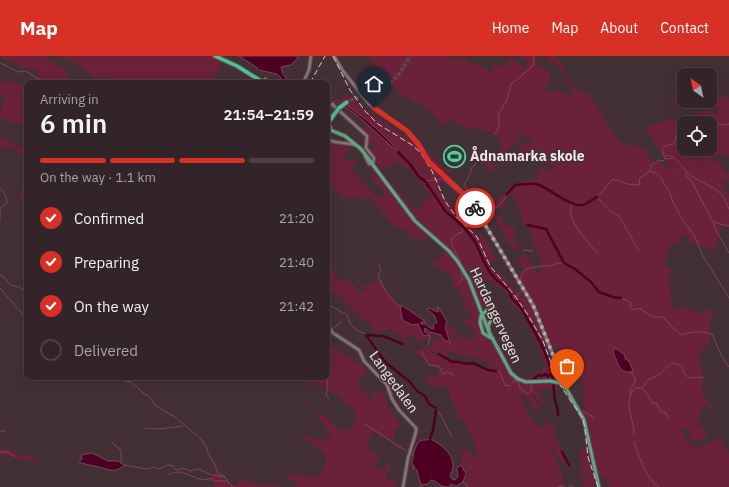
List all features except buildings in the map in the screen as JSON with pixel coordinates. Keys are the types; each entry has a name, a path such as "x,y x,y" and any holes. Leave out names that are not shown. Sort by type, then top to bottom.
{"highway":[{"path":"215,56 258,80"},
{"name":"Hardangervegen","path":"330,123 339,108 349,101"}],"main road":[{"path":"304,80 309,70 311,56"},
{"path":"334,56 343,71 369,104 407,131 419,145 429,162 469,199 533,305 563,380 561,383 576,404 584,420 599,487"},
{"path":"330,141 354,144 369,164 373,164 374,158 366,148 368,137 332,105"},
{"name":"Hardangervegen","path":"330,128 350,139 361,149 415,221 456,259 467,277 484,321 509,371 518,379 529,382 550,381 561,383"},
{"path":"477,302 484,318 490,320 492,317"},
{"path":"495,344 488,327 492,317 490,307 482,315 480,322 485,335 490,337 497,349"},
{"path":"484,321 488,332 485,335"},
{"name":"Langedalen","path":"330,329 333,333 359,350 364,361 387,385 398,408 416,428 408,458 403,487"}],"shaded area":[{"path":"0,56 42,56 62,68 72,80 36,80 39,76 35,70 28,67 23,69 17,64"},
{"path":"61,56 212,56 220,59 221,65 214,78 216,80 111,80 106,78 95,79 77,63 66,60"},
{"path":"239,56 299,56 291,65 281,67 283,74 288,80 280,80 281,78 277,74 259,70"},
{"path":"367,56 448,56 450,59 455,61 459,60 466,62 458,56 460,56 465,58 470,64 485,68 492,73 494,70 492,65 493,61 497,67 500,65 506,67 508,60 512,59 524,67 528,65 525,59 516,56 536,56 538,68 543,65 550,73 550,86 541,88 543,91 553,92 558,90 564,95 574,93 557,62 551,63 544,57 555,56 563,65 565,73 574,87 581,92 588,93 590,99 601,112 614,135 626,147 628,147 626,143 628,141 632,146 637,145 644,150 647,149 650,161 656,163 660,161 664,166 672,170 646,129 667,120 677,119 677,156 716,156 713,158 714,160 720,163 725,173 729,172 729,183 721,178 729,196 729,227 720,227 717,246 712,250 693,243 682,232 679,242 668,246 667,257 664,264 672,271 669,282 672,306 675,309 680,311 680,305 682,305 698,314 709,309 713,312 712,317 709,319 711,326 709,333 709,347 708,348 705,340 703,349 698,356 704,379 702,391 713,410 711,411 706,404 701,411 699,425 708,436 702,440 693,441 686,427 680,430 693,447 700,447 710,444 717,438 722,441 729,454 729,487 610,487 606,477 601,478 591,458 588,460 597,485 584,487 579,471 580,470 585,478 586,476 581,469 579,452 585,450 583,427 582,424 579,424 578,415 573,406 571,406 561,386 563,386 579,411 587,407 583,402 584,387 582,382 584,379 572,365 567,364 557,347 551,348 547,340 545,341 547,344 544,345 550,363 553,366 558,391 556,392 552,387 538,391 541,398 547,401 547,403 539,403 534,394 531,394 540,409 538,412 532,407 524,395 521,395 520,397 530,416 540,428 544,430 543,423 545,422 555,426 554,434 566,460 562,464 554,447 552,447 552,450 562,475 562,481 565,485 564,487 465,487 467,474 461,462 463,455 455,449 455,447 462,450 465,449 474,456 479,457 475,450 477,445 463,420 460,420 458,417 453,402 449,398 450,395 448,388 443,385 432,387 423,376 437,376 439,375 438,371 440,371 415,353 416,351 422,351 421,349 426,346 433,353 447,360 462,362 461,360 487,368 489,368 490,365 481,359 451,352 451,349 447,352 448,356 446,357 432,350 428,344 432,348 432,340 441,337 440,336 432,334 430,340 427,337 423,341 419,342 409,333 405,339 415,348 403,342 402,337 390,329 375,332 371,324 356,313 335,293 330,291 330,264 335,272 338,281 349,280 359,292 363,292 365,289 357,282 357,280 366,286 379,280 387,293 398,304 396,305 401,310 403,320 418,324 423,335 429,337 429,334 424,330 425,328 431,332 441,335 448,343 450,342 445,327 446,325 448,327 452,326 458,334 455,336 453,332 450,336 459,340 460,336 462,335 472,341 474,336 473,327 468,328 464,321 465,319 472,318 471,313 464,309 465,299 454,286 451,274 432,263 443,255 445,249 432,237 424,239 407,238 408,236 413,235 412,233 396,227 391,223 370,197 362,200 353,197 344,198 330,183 330,140 332,141 334,137 336,141 352,143 341,134 344,133 349,137 353,144 343,157 347,162 353,159 358,159 352,170 378,199 385,192 370,178 373,176 373,173 364,156 367,152 373,158 374,164 415,210 423,205 425,198 428,200 432,198 409,168 407,169 405,166 401,166 396,162 388,169 384,166 382,169 376,163 378,160 370,152 368,146 370,149 375,149 376,144 374,142 367,145 368,137 365,133 360,132 361,128 364,131 368,128 343,106 371,126 397,152 383,134 340,100 347,94 350,99 354,98 360,106 371,114 383,122 385,121 404,136 406,134 407,138 412,140 414,139 424,153 432,156 446,170 450,168 452,172 446,174 455,183 473,207 472,209 442,180 439,184 440,191 454,209 478,229 475,232 479,237 482,235 496,259 490,265 496,273 499,272 516,293 519,295 521,289 518,284 514,283 514,280 518,279 518,276 524,271 517,261 520,258 519,256 525,254 534,267 536,273 539,273 543,269 539,255 531,239 533,235 528,225 526,224 524,227 517,201 511,195 506,196 503,203 506,206 503,208 497,208 494,211 501,219 504,218 503,224 506,227 510,225 516,229 515,237 512,239 519,245 519,250 515,250 509,244 496,218 494,218 495,215 487,203 490,200 494,205 498,202 501,195 508,192 508,188 516,184 534,179 536,180 539,176 536,171 545,167 549,173 554,168 550,164 546,163 543,158 538,156 538,153 533,152 528,155 519,151 523,145 531,142 533,138 523,137 521,133 516,132 518,136 521,137 520,140 513,145 499,160 500,148 503,145 496,135 475,129 471,126 467,128 449,119 443,126 441,125 441,122 417,101 415,103 408,96 405,98","holes":["479,272 484,281 489,280 505,291 512,305 521,312 540,348 540,352 545,363 545,367 541,370 542,373 537,373 525,380 519,378 508,369 489,338 482,335 476,321 479,316 477,304 484,308 487,305 477,275","614,348 626,357 625,359 630,363 633,371 628,373 623,372 613,352"]},
{"path":"8,81 24,85 24,127 0,117 5,98 0,94 0,82"},
{"path":"719,93 725,98 729,99 729,157 721,154 717,155 717,116 692,116 694,113 709,110 719,114 719,109 724,109 717,108 717,96"},
{"path":"330,97 367,120 387,138 400,154 357,115 330,99"},
{"path":"677,99 677,104 671,102 672,100"},
{"path":"0,137 24,149 24,161 23,155 15,149 0,147"},
{"path":"474,153 486,162 485,158 487,157 492,165 499,160 496,168 493,168 492,172 489,173 487,165 478,159"},
{"path":"24,180 24,205 20,193"},
{"path":"403,306 426,322 421,322 421,324 425,324 432,329 434,328 433,325 437,322 434,315 427,309 430,308 437,312 439,311 437,307 439,308 447,322 445,327 450,343 443,339 441,335 430,332 425,328 424,331 430,336 423,335 418,324 412,325 404,321 400,307"},
{"path":"330,345 361,365 372,377 368,374 364,375 358,384 373,402 372,394 382,390 390,410 400,425 399,428 396,428 392,442 397,444 399,443 402,448 399,449 385,437 378,437 379,434 377,432 371,434 368,441 369,449 379,456 377,459 378,463 373,465 376,468 383,470 388,463 391,466 385,477 387,480 395,479 396,487 297,487 296,481 286,478 284,475 295,474 313,478 319,476 323,470 326,463 324,454 305,437 306,434 323,440 329,438 331,435 315,412 323,414 340,431 348,430 354,427 355,413 353,408 346,404 336,393 331,393 325,387 301,380 330,380"},
{"path":"615,348 625,355 625,359 629,361 633,371 625,372 620,368 613,352"},
{"path":"430,439 438,443 449,453 453,462 453,469 450,476 452,479 455,480 457,477 457,468 461,465 466,474 463,482 456,486 451,484 449,487 440,485 431,480 428,484 422,485 417,470 412,468 415,467 412,464 415,448 418,443 421,440"},
{"path":"5,448 23,456 33,456 39,458 35,461 0,455 0,452"},
{"path":"92,453 108,461 118,461 124,465 117,470 114,470 79,462 82,459 81,455"},
{"path":"216,471 233,486 247,480 260,486 275,484 279,487 215,487 211,478"}],"waterway":[{"path":"520,77 533,66 534,56"},
{"path":"0,63 19,72 26,71 36,78 44,80"},
{"path":"510,87 511,84 519,78"},
{"path":"498,117 507,100 510,88"},
{"path":"495,134 499,127 499,118"},
{"path":"717,123 722,125 729,124"},
{"path":"665,158 662,150 665,146 674,144 676,134 677,135"},
{"path":"398,152 410,164 419,177 425,181 446,212 469,234 475,242 489,271 509,291 511,297 521,308 548,360 558,415"},
{"path":"664,156 671,156 677,160 686,171 720,193 729,209"},
{"path":"650,170 652,164 656,163 658,160 663,161 666,158 673,158"},
{"path":"473,167 479,159"},
{"path":"467,180 472,168"},
{"path":"639,251 619,216 609,210 597,197 613,179 627,184 638,185 640,184 639,179 650,171 659,175 670,193 682,219 695,237 702,254 729,298"},
{"path":"686,173 713,222 729,226"},
{"path":"425,181 442,179 461,195 462,194"},
{"path":"464,193 467,190 464,184 467,181"},
{"path":"507,194 515,185 533,184 544,187 567,201 578,205 583,205 597,197"},
{"path":"0,188 6,196 7,203 0,208 0,221"},
{"path":"492,208 497,208 506,197"},
{"path":"572,203 570,209 574,223 597,253"},
{"path":"714,223 715,229 729,253"},
{"path":"528,225 546,229 564,263 575,269 591,282 599,292 621,298"},
{"path":"463,227 462,232 453,237 451,241 463,267"},
{"path":"523,250 533,251"},
{"path":"523,285 521,277 525,270 533,267 564,263"},
{"path":"379,265 381,271 378,274 386,292 400,307"},
{"path":"459,284 462,280 462,272"},
{"path":"0,275 4,277 10,285 24,290"},
{"path":"0,288 24,316"},
{"path":"513,299 522,290"},
{"path":"621,298 630,302 631,308 635,310 639,308 653,317 663,317 682,335 697,332 712,334 721,355 729,367"},
{"path":"330,305 347,315 351,325"},
{"path":"332,330 342,322"},
{"path":"352,326 358,331 366,334"},
{"path":"403,344 383,336 366,335 386,363 409,381 417,391 425,396 429,404 436,408"},
{"path":"428,345 430,337"},
{"path":"421,351 429,365 439,366 443,374 447,372 454,375"},
{"path":"439,354 452,362 468,364 473,363 488,370 496,371"},
{"path":"642,388 648,380 657,376 666,367 672,364 679,365 683,368 683,372 689,378 703,377"},
{"path":"496,371 500,372 505,385 510,386"},
{"path":"631,372 635,378 635,382 630,389 631,395"},
{"path":"532,380 539,375 541,376 546,374 548,377 552,373"},
{"path":"125,380 124,381 131,382 134,386 150,397 156,406 175,417 201,439 207,448 207,451 218,473 225,477"},
{"path":"327,380 328,386 326,395 329,399"},
{"path":"512,383 514,380 518,382 520,388 527,394 531,391 532,384"},
{"path":"634,434 629,399 635,388 644,390 652,403 657,404 660,411 666,413 668,419"},
{"path":"430,439 436,411"},
{"path":"581,411 594,418"},
{"path":"439,412 452,437"},
{"path":"365,424 406,451"},
{"path":"144,428 160,429 183,426"},
{"path":"0,431 6,431"},
{"path":"634,442 647,473 659,487"},
{"path":"112,443 121,450 121,463"},
{"path":"0,452 8,452 15,456"},
{"path":"562,452 569,465"},
{"path":"411,453 414,456"},
{"path":"124,465 147,469 154,467 160,469 167,465 173,466 176,470 183,468 190,471 198,469 212,475 225,477 229,483"},
{"path":"169,474 178,472 204,480 211,478 215,481 227,481 233,487"},
{"path":"463,482 468,487"},
{"path":"557,487 564,486"}],"tunnel":[{"path":"350,100 375,92 387,86 400,73 410,56"}],"railway":[{"path":"312,80 325,56"},
{"path":"333,56 350,90 365,111 378,124 412,145 421,153 432,171 445,201 457,218 477,237 490,266 515,296 528,315 543,341 558,382 583,419 588,457 598,487"}],"way so far":[{"path":"475,208 536,310 556,366 563,380 562,384 567,390"}],"place":[{"name":"Ådnamarka skole","path":"455,156"}],"route":[{"path":"374,108 407,131 419,145 429,162 468,198 475,208"}]}
